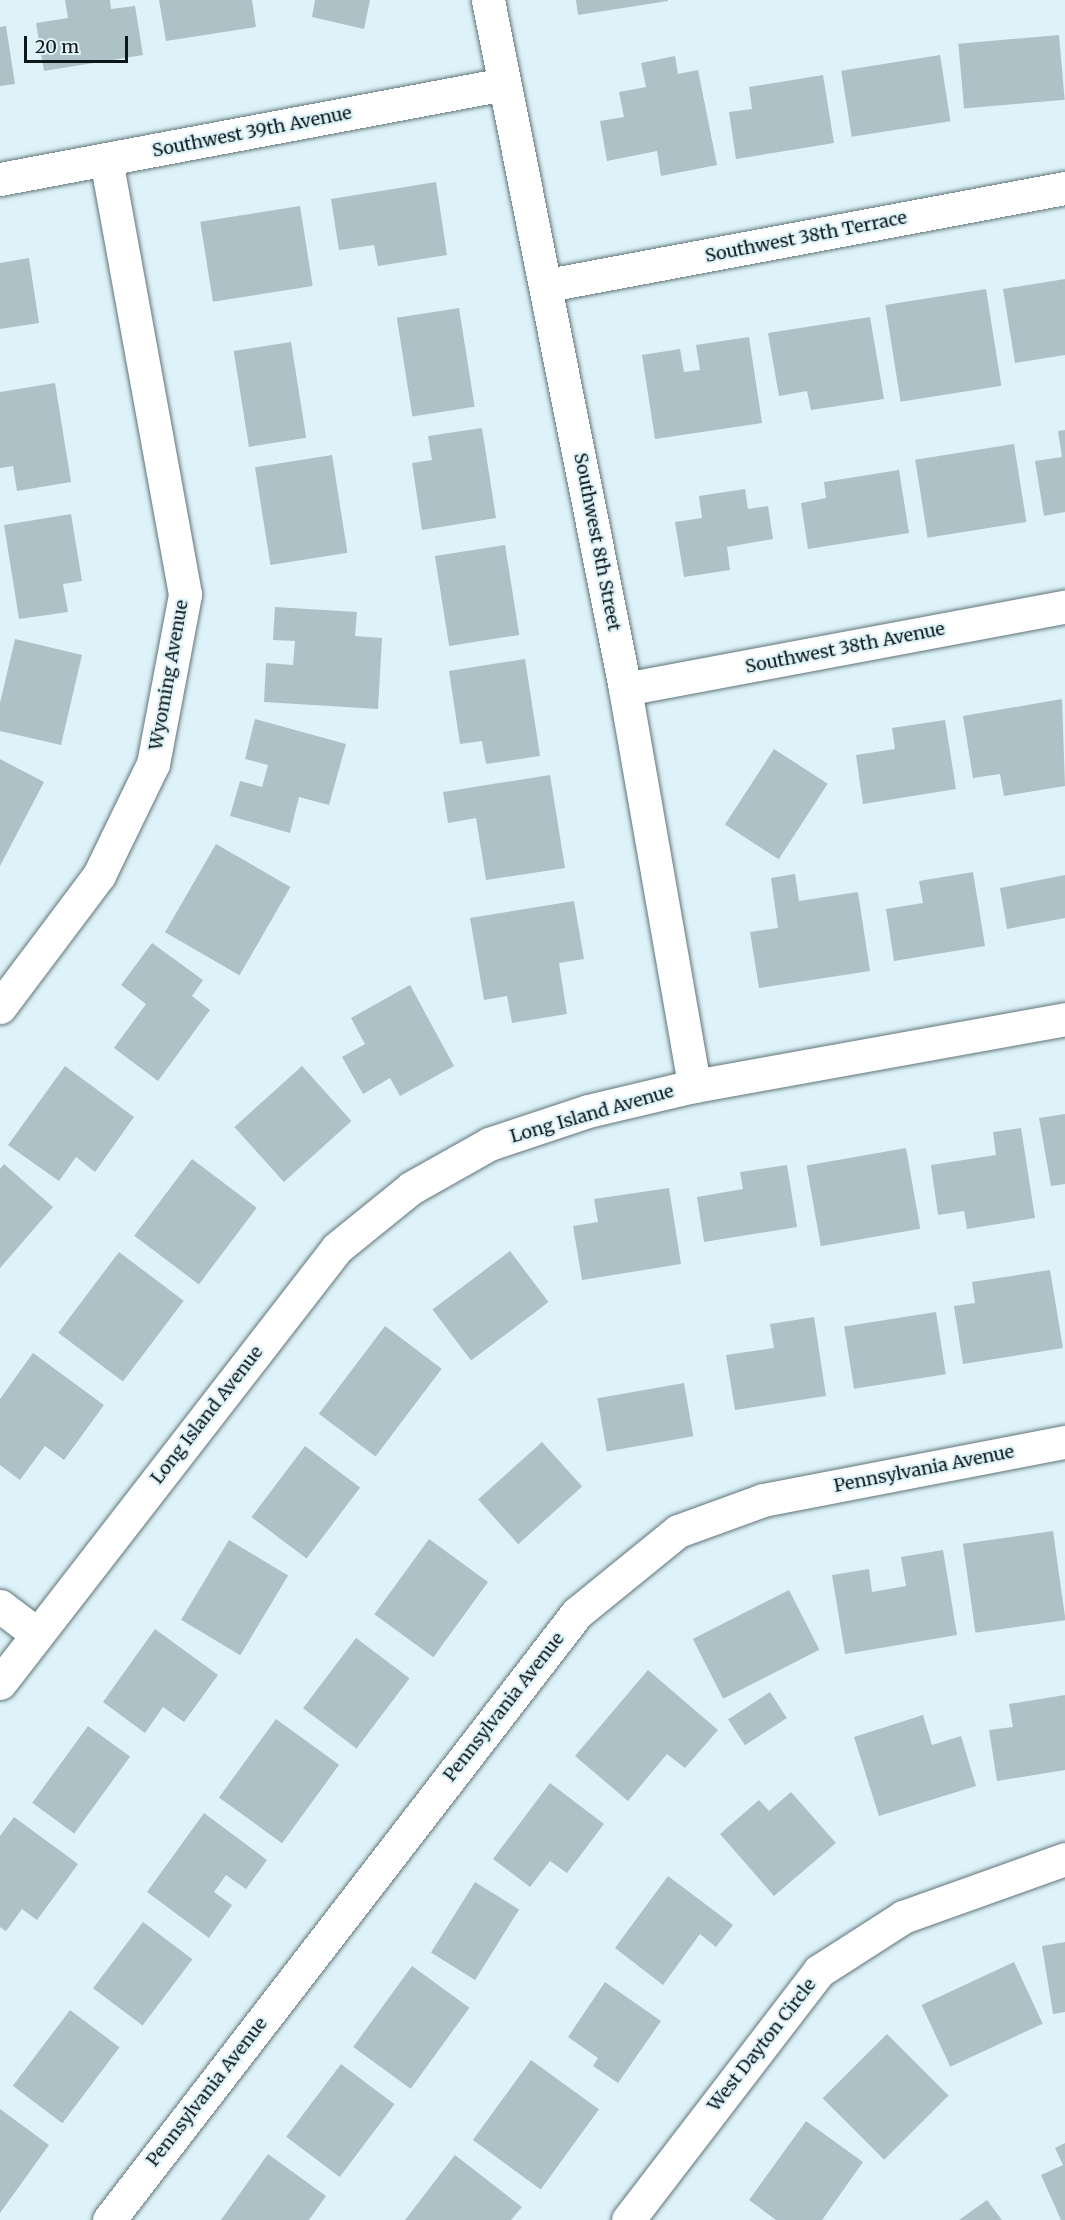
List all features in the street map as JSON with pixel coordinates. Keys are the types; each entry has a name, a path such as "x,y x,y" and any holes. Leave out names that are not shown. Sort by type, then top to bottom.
{"street":[{"name":"Southwest 8th Street","path":"488,0 548,285 625,689 694,1086"},
{"name":"Southwest 39th Avenue","path":"0,179 504,84"},
{"name":"Wyoming Avenue","path":"0,1007 99,875 153,764 184,594 106,160"},
{"name":"Southwest 38th Terrace","path":"548,285 1065,188"},
{"name":"Southwest 38th Avenue","path":"625,689 1065,607"},
{"name":"Long Island Avenue","path":"0,1683 337,1248 411,1188 489,1144 588,1111 694,1086 1065,1019"},
{"name":"Pennsylvania Avenue","path":"109,2220 577,1613 678,1531 763,1500 1065,1443"},
{"path":"0,1606 37,1634"},
{"name":"West Dayton Circle","path":"628,2220 819,1971 903,1917 1065,1859"}],"building":[{"path":"65,0 110,0 111,9 135,6 143,55 44,71 36,23 68,18"},
{"path":"159,0 252,0 256,27 166,41"},
{"path":"315,0 370,0 364,29 312,17"},
{"path":"576,0 668,0 668,1 578,15"},
{"path":"6,26 15,84 0,86 0,27"},
{"path":"1059,35 1065,100 964,109 958,44"},
{"path":"940,55 950,121 852,137 841,71"},
{"path":"675,56 678,74 698,70 717,165 661,176 657,151 607,161 600,121 624,117 619,92 646,87 641,63"},
{"path":"823,75 834,143 736,159 729,112 752,109 749,87"},
{"path":"436,182 447,255 378,266 374,245 339,250 331,199"},
{"path":"300,206 313,286 213,302 200,222"},
{"path":"29,258 39,323 0,329 0,263"},
{"path":"1065,279 1065,355 1015,363 1003,289"},
{"path":"986,289 1001,386 901,402 885,305"},
{"path":"459,308 475,407 412,417 397,318"},
{"path":"870,317 884,399 811,410 807,391 779,396 768,333"},
{"path":"749,337 762,423 655,439 642,355 680,349 684,372 700,370 696,345"},
{"path":"291,342 306,438 249,447 234,351"},
{"path":"55,383 71,482 17,491 13,466 0,468 0,392"},
{"path":"482,428 496,518 422,530 412,463 432,460 428,436"},
{"path":"1065,430 1065,512 1044,516 1035,461 1062,457 1058,431"},
{"path":"1014,444 1026,522 928,538 915,460"},
{"path":"332,455 347,553 270,565 255,467"},
{"path":"899,470 909,533 808,549 801,503 826,498 824,482"},
{"path":"745,489 748,509 768,506 773,539 727,547 730,570 684,577 675,522 702,518 699,496"},
{"path":"71,514 82,581 63,584 68,612 19,619 4,525"},
{"path":"505,545 519,635 449,646 435,556"},
{"path":"275,607 357,612 355,636 382,638 378,709 264,702 266,663 293,665 295,641 273,640"},
{"path":"15,639 82,655 61,745 0,731 0,703"},
{"path":"525,659 540,756 486,764 482,741 460,744 449,671"},
{"path":"1062,699 1065,786 1004,796 1000,774 973,778 963,716"},
{"path":"255,719 346,744 329,805 299,797 290,833 230,816 240,781 262,787 268,765 245,759"},
{"path":"945,720 956,789 863,804 856,755 895,749 892,728"},
{"path":"774,749 828,784 779,859 725,824"},
{"path":"0,759 44,782 0,866"},
{"path":"550,775 565,868 486,880 476,818 448,823 443,792"},
{"path":"216,844 290,887 239,975 165,932"},
{"path":"973,872 985,946 894,961 886,909 923,903 919,881"},
{"path":"795,874 799,901 858,892 870,971 759,988 750,932 778,928 771,878"},
{"path":"1065,875 1065,918 1007,929 1000,888"},
{"path":"574,901 584,959 559,963 567,1014 512,1023 507,996 484,1000 470,918"},
{"path":"152,943 203,980 192,996 210,1010 158,1081 114,1048 146,1004 121,985"},
{"path":"410,985 454,1066 400,1096 390,1078 363,1094 342,1057 365,1044 351,1018"},
{"path":"65,1066 134,1117 95,1172 76,1157 59,1181 8,1145"},
{"path":"302,1066 352,1121 284,1182 234,1127"},
{"path":"1065,1114 1065,1184 1051,1186 1039,1118"},
{"path":"1021,1128 1035,1218 967,1229 964,1211 938,1215 931,1165 996,1155 993,1132"},
{"path":"906,1148 920,1229 821,1246 807,1166"},
{"path":"192,1159 257,1208 199,1284 134,1236"},
{"path":"4,1164 53,1207 0,1268 0,1169"},
{"path":"787,1165 797,1227 704,1242 697,1197 743,1189 740,1172"},
{"path":"669,1188 681,1264 582,1280 573,1226 598,1222 594,1199"},
{"path":"510,1251 549,1302 471,1360 433,1309"},
{"path":"119,1252 184,1301 123,1381 58,1333"},
{"path":"1050,1270 1063,1348 963,1364 954,1306 975,1303 972,1282"},
{"path":"936,1312 946,1374 854,1389 844,1327"},
{"path":"814,1317 826,1396 735,1410 726,1355 774,1348 770,1324"},
{"path":"385,1326 442,1369 376,1457 319,1414"},
{"path":"33,1353 104,1405 64,1460 45,1446 20,1480 0,1465 0,1399"},
{"path":"684,1383 693,1436 607,1451 597,1398"},
{"path":"542,1442 582,1487 518,1544 478,1500"},
{"path":"305,1446 360,1488 307,1559 251,1517"},
{"path":"1053,1531 1065,1620 975,1633 963,1544"},
{"path":"429,1539 488,1582 433,1657 374,1614"},
{"path":"229,1540 288,1576 240,1655 181,1620"},
{"path":"943,1550 957,1635 845,1654 832,1575 869,1569 872,1592 906,1586 901,1557"},
{"path":"789,1590 819,1650 723,1699 693,1639"},
{"path":"155,1629 218,1675 184,1722 163,1707 145,1733 103,1702"},
{"path":"356,1638 410,1678 357,1749 303,1708"},
{"path":"648,1670 718,1730 685,1768 667,1754 628,1801 575,1756"},
{"path":"770,1692 787,1718 745,1745 728,1719"},
{"path":"1065,1695 1065,1770 997,1781 989,1730 1013,1727 1009,1704"},
{"path":"923,1715 932,1745 961,1736 976,1786 879,1816 854,1737"},
{"path":"276,1719 339,1765 282,1843 219,1797"},
{"path":"88,1726 130,1757 74,1833 32,1803"},
{"path":"550,1783 604,1824 567,1873 550,1861 530,1887 493,1859"},
{"path":"791,1792 836,1843 774,1896 720,1834 759,1800 769,1811"},
{"path":"204,1813 267,1860 246,1889 226,1875 214,1892 232,1905 209,1938 147,1892"},
{"path":"14,1817 78,1864 37,1920 22,1909 6,1931 0,1927 0,1836"},
{"path":"668,1876 733,1925 716,1947 700,1934 663,1985 615,1948"},
{"path":"475,1882 519,1910 475,1980 431,1952"},
{"path":"143,1922 193,1959 143,2026 93,1988"},
{"path":"1065,1942 1065,2012 1053,2014 1042,1946"},
{"path":"1014,1962 1043,2024 950,2067 922,2005"},
{"path":"412,1966 469,2008 411,2089 353,2047"},
{"path":"605,1982 661,2021 618,2083 593,2066 598,2058 568,2037"},
{"path":"70,2010 120,2047 62,2123 13,2086"},
{"path":"887,2034 949,2096 884,2160 823,2098"},
{"path":"531,2060 599,2109 541,2189 473,2140"},
{"path":"341,2064 395,2104 340,2177 286,2137"},
{"path":"0,2109 49,2145 0,2213"},
{"path":"806,2121 863,2162 822,2220 776,2220 749,2200"},
{"path":"1065,2143 1065,2220 1061,2220 1041,2175 1063,2165 1055,2148"},
{"path":"268,2154 326,2196 309,2220 221,2220"},
{"path":"455,2155 522,2207 511,2220 405,2220"},
{"path":"987,2200 1002,2220 959,2220"}]}
